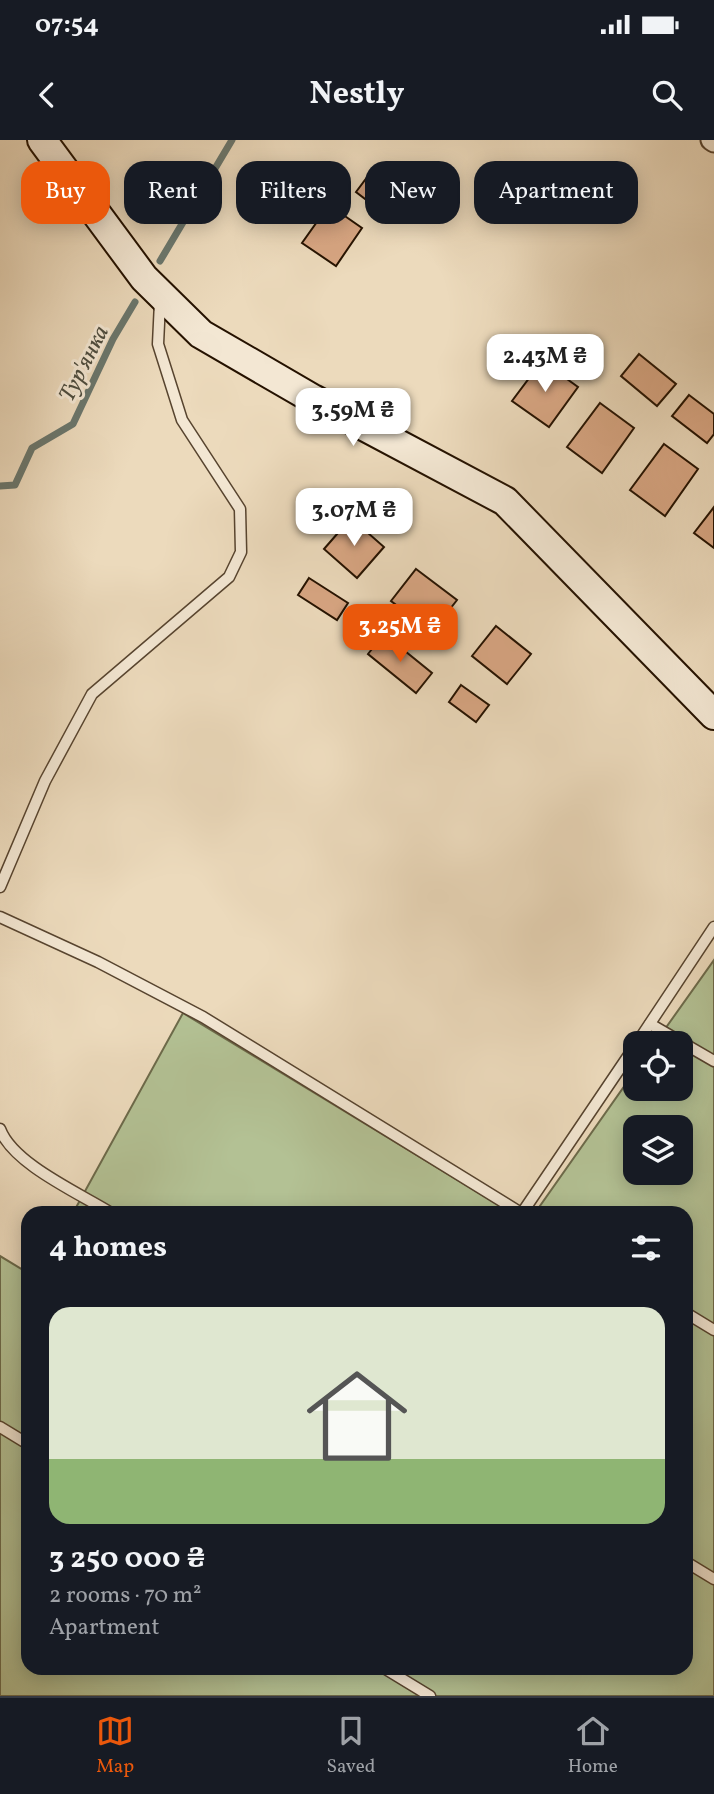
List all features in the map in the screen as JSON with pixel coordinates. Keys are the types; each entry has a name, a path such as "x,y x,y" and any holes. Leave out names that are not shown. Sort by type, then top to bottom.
{"street":[{"path":"42,140 144,278 201,334 313,399 505,502 714,715"}],"lane":[{"path":"0,887 45,780 92,694 229,577 241,552 240,509 182,420 167,377 158,344 160,294"},
{"path":"0,917 98,962 203,1017 511,1206"},
{"path":"645,1031 714,927"},
{"path":"650,1024 714,1061"},
{"path":"527,1206 623,1063"},
{"path":"0,1129 4,1139 27,1161 100,1206"},
{"path":"693,1317 714,1330"},
{"path":"0,1427 21,1440"},
{"path":"693,1566 714,1579"},
{"path":"396,1675 430,1696"}],"green space":[{"path":"714,960 714,1696 0,1696 0,1256 21,1269 21,1675 693,1675 693,1206 540,1206 623,1088 623,1101 693,1101 693,1031 664,1031"},
{"path":"183,1013 500,1206 77,1206"}],"building":[{"path":"365,180 365,199 356,192"},
{"path":"351,220 362,228 336,266 302,243 316,224 351,224"},
{"path":"639,354 676,384 657,406 621,376"},
{"path":"542,361 578,387 549,427 512,401"},
{"path":"689,395 714,414 714,434 707,443 672,416"},
{"path":"600,403 634,428 602,473 567,447"},
{"path":"664,444 698,469 665,516 630,490"},
{"path":"714,507 714,548 694,533"},
{"path":"351,518 384,547 357,578 324,549"},
{"path":"416,569 457,600 432,632 391,601"},
{"path":"309,578 348,603 337,620 298,595"},
{"path":"496,626 531,654 507,684 472,656"},
{"path":"384,634 432,673 416,693 368,654"},
{"path":"461,685 489,705 476,722 449,702"}],"waterway":[{"name":"Тур'янка","path":"160,261 232,140"},
{"name":"Тур'янка","path":"0,486 15,485 32,448 73,424 113,339 135,302"}]}
